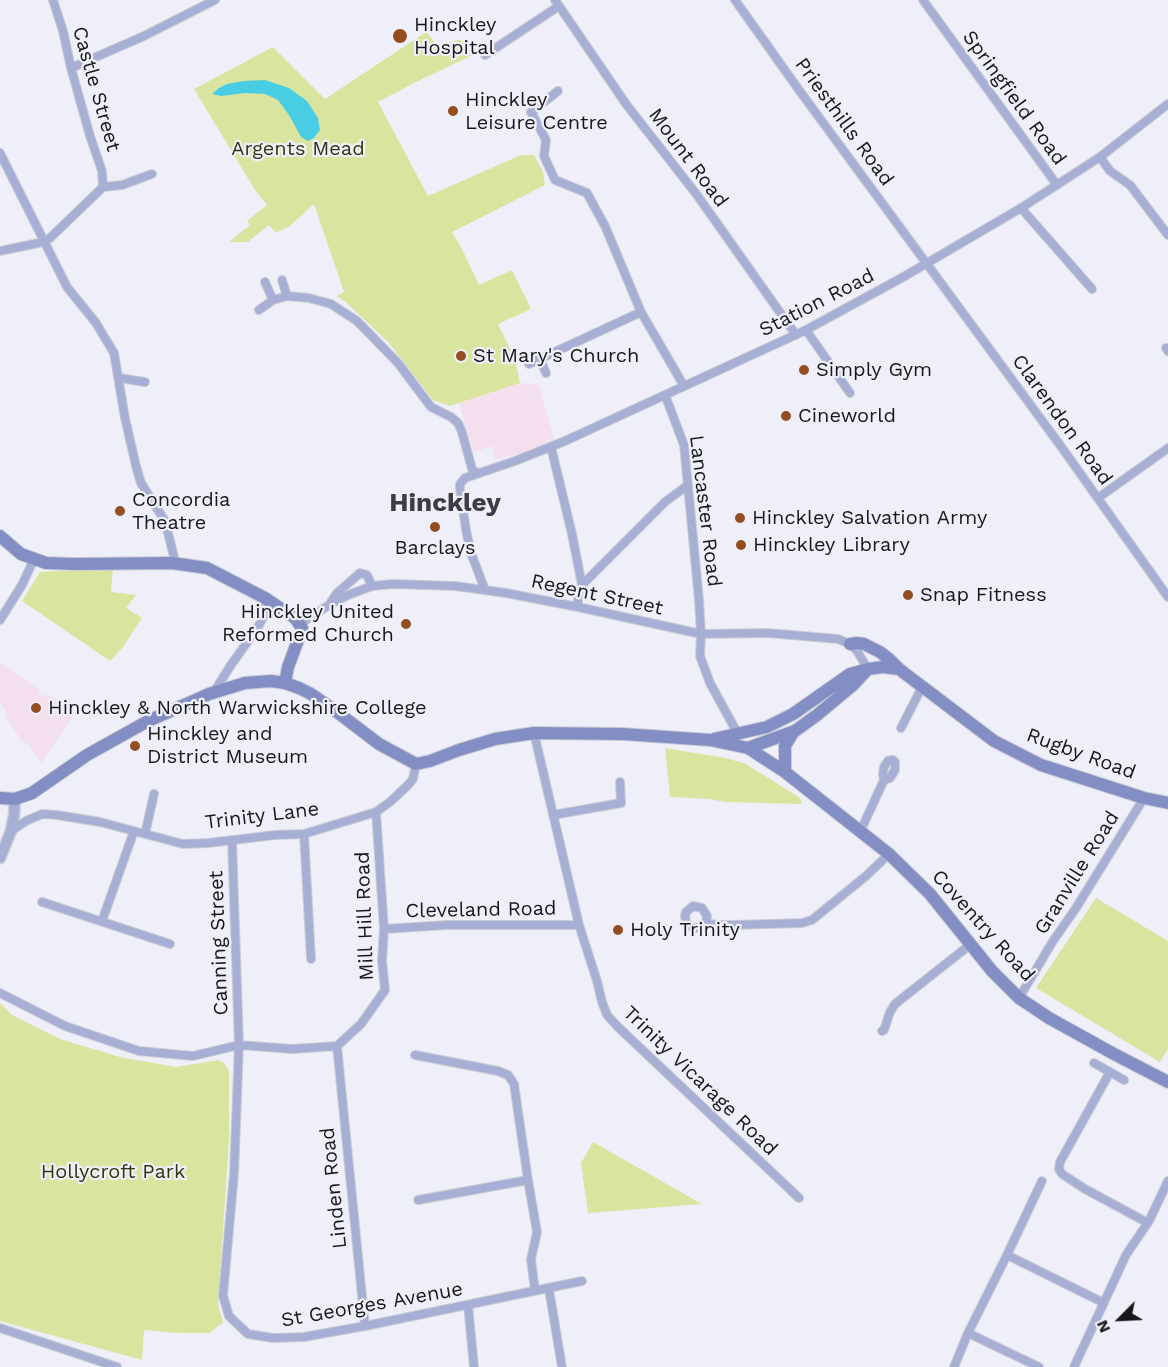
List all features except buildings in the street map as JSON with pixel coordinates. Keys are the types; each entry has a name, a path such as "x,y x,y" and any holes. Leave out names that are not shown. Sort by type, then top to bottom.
{"main road":[{"path":"0,536 21,554 46,563 172,563 207,568 266,598 295,618 302,632 288,667 285,683"},
{"name":"Rugby Road","path":"850,644 857,642 880,652 994,741 1041,765 1144,798 1168,803"},
{"path":"710,740 767,727 793,714 850,674 883,667 899,669"},
{"path":"0,798 15,799 32,793 75,762 126,732 213,693 245,683 271,681 285,683 311,694 379,744 416,764 495,739 534,733 623,734 710,740 748,748 795,731 817,716 868,669"},
{"path":"785,772 785,746 795,731"},
{"name":"Coventry Road","path":"748,748 785,772 889,854 930,894 992,971 1019,998 1064,1027 1168,1082"}],"street":[{"name":"Castle Street","path":"53,0 90,136 102,171 103,188"},
{"path":"71,68 144,36 214,0"},
{"name":"Priesthills Road","path":"735,0 927,264"},
{"name":"Springfield Road","path":"923,0 1057,186"},
{"path":"485,55 556,2"},
{"name":"Mount Road","path":"556,2 626,104 697,195 796,335"},
{"path":"558,91 531,112 546,140 544,156 555,180 587,193 604,225 640,312 684,386"},
{"name":"Station Road","path":"485,590 471,553 460,487 465,478 551,447 806,330 927,264 1022,208 1100,157 1168,104"},
{"path":"0,153 67,287 96,323 114,353 132,452 141,483 165,521 174,557 172,563"},
{"path":"1100,157 1110,171 1130,185 1168,235"},
{"path":"0,251 43,242 103,188 122,185 152,174"},
{"path":"1022,208 1092,289"},
{"name":"Clarendon Road","path":"927,264 1168,597"},
{"path":"282,280 287,296"},
{"path":"265,282 273,300"},
{"path":"260,310 273,300 287,296 309,298 331,304 357,321 398,363 431,407 458,423 472,469 478,473"},
{"path":"526,358 529,364 640,312"},
{"path":"806,330 850,393"},
{"path":"540,359 546,374"},
{"path":"119,378 145,382"},
{"name":"Lancaster Road","path":"665,395 684,445 701,634"},
{"path":"551,447 582,585"},
{"path":"1098,498 1168,448"},
{"path":"578,607 578,594 582,585 665,502 688,485"},
{"path":"0,620 22,585 34,559"},
{"path":"300,624 329,605 372,586 367,575 360,573 337,592 329,605"},
{"name":"Regent Street","path":"372,586 435,584 485,590 578,607 701,634"},
{"path":"213,693 258,627 265,614 266,598"},
{"name":"Rugby Road","path":"701,634 768,633 838,639 850,644"},
{"name":"Coventry Road","path":"701,634 700,656 710,683 737,734 748,748"},
{"path":"850,644 868,669"},
{"path":"901,728 922,687"},
{"name":"Trinity Vicarage Road","path":"534,733 579,925 607,1015 799,1198"},
{"name":"Trinity Lane","path":"10,831 42,814 100,822 183,844 304,834 376,812 390,802 413,779 416,764"},
{"path":"860,832 884,780"},
{"path":"553,814 621,803 620,782"},
{"path":"145,834 154,794"},
{"name":"Granville Road","path":"1019,998 1144,798"},
{"path":"0,858 10,831 15,799"},
{"name":"Mill Hill Road","path":"337,1046 361,1024 385,990 382,961 384,929 376,812"},
{"path":"102,921 134,831"},
{"path":"304,834 311,959"},
{"name":"Canning Street","path":"232,840 239,1045"},
{"path":"706,923 734,925 812,920 889,854"},
{"path":"42,902 171,944"},
{"name":"Cleveland Road","path":"384,929 447,925 579,925"},
{"path":"884,1031 890,1012 896,1004 971,944"},
{"path":"0,993 65,1026 139,1051 193,1056 239,1045 292,1049 337,1046"},
{"name":"St Georges Avenue","path":"239,1045 234,1174 223,1296 229,1316 248,1334 273,1338 304,1337 582,1281"},
{"name":"Linden Road","path":"337,1046 365,1326"},
{"path":"415,1055 498,1071 508,1075 514,1084 537,1232 531,1259 535,1291"},
{"path":"1094,1063 1124,1080"},
{"path":"1110,1072 1060,1162 1059,1169 1062,1174 1085,1189 1148,1223"},
{"path":"418,1200 528,1180"},
{"path":"954,1367 968,1333 1042,1181"},
{"path":"1074,1367 1126,1255 1148,1223 1168,1181"},
{"path":"1007,1255 1104,1303"},
{"path":"549,1289 562,1367"},
{"path":"468,1305 474,1367"},
{"path":"0,1328 98,1364 117,1367"},
{"path":"968,1333 1038,1367"}],"shaded area":[{"path":"520,383 539,385 554,439 531,450 495,460 492,446 474,452 459,403"},
{"name":"Hinckley & North Warwickshire College","path":"0,662 40,690 39,693 46,697 48,694 75,714 41,763 26,742 24,744 5,716 7,714 0,703"}],"green space":[{"name":"Argents Mead","path":"426,32 439,47 460,39 475,54 378,102 428,196 521,155 534,155 543,172 545,185 452,232 479,285 512,270 531,309 498,324 515,359 520,383 450,406 433,400 389,343 337,296 344,292 314,204 290,226 276,233 269,225 248,242 229,242 250,225 247,221 267,205 255,190 194,89 273,47 325,99"},
{"path":"113,569 111,592 136,595 126,608 142,618 123,647 110,661 22,601 40,572"},
{"path":"665,748 726,758 746,764 800,798 802,804 725,802 670,797"},
{"path":"1096,898 1168,941 1168,1049 1160,1062 1036,988"},
{"name":"Hollycroft Park","path":"0,1003 12,1015 60,1039 120,1057 176,1067 218,1060 225,1064 229,1071 229,1140 218,1305 223,1322 210,1333 144,1330 142,1360 0,1321"},
{"path":"593,1142 702,1204 588,1213 581,1163"}],"water":[{"path":"265,80 289,88 307,101 318,118 320,130 314,138 308,141 301,137 278,100 265,94 245,93 221,96 212,94 227,84"}],"place":[{"name":"Hinckley Hospital","path":"400,36"},
{"name":"Hinckley Leisure Centre","path":"453,111"},
{"name":"St Mary's Church","path":"461,356"},
{"name":"Simply Gym","path":"804,370"},
{"name":"Cineworld","path":"786,416"},
{"name":"Concordia Theatre","path":"120,511"},
{"name":"Hinckley Salvation Army","path":"740,518"},
{"name":"Barclays","path":"435,527"},
{"name":"Hinckley Library","path":"741,545"},
{"name":"Snap Fitness","path":"908,595"},
{"name":"Hinckley United Reformed Church","path":"406,624"},
{"name":"Hinckley & North Warwickshire College","path":"36,708"},
{"name":"Hinckley and District Museum","path":"135,746"},
{"name":"Holy Trinity","path":"618,930"}],"district":[{"name":"Hinckley","path":"445,503"}]}
